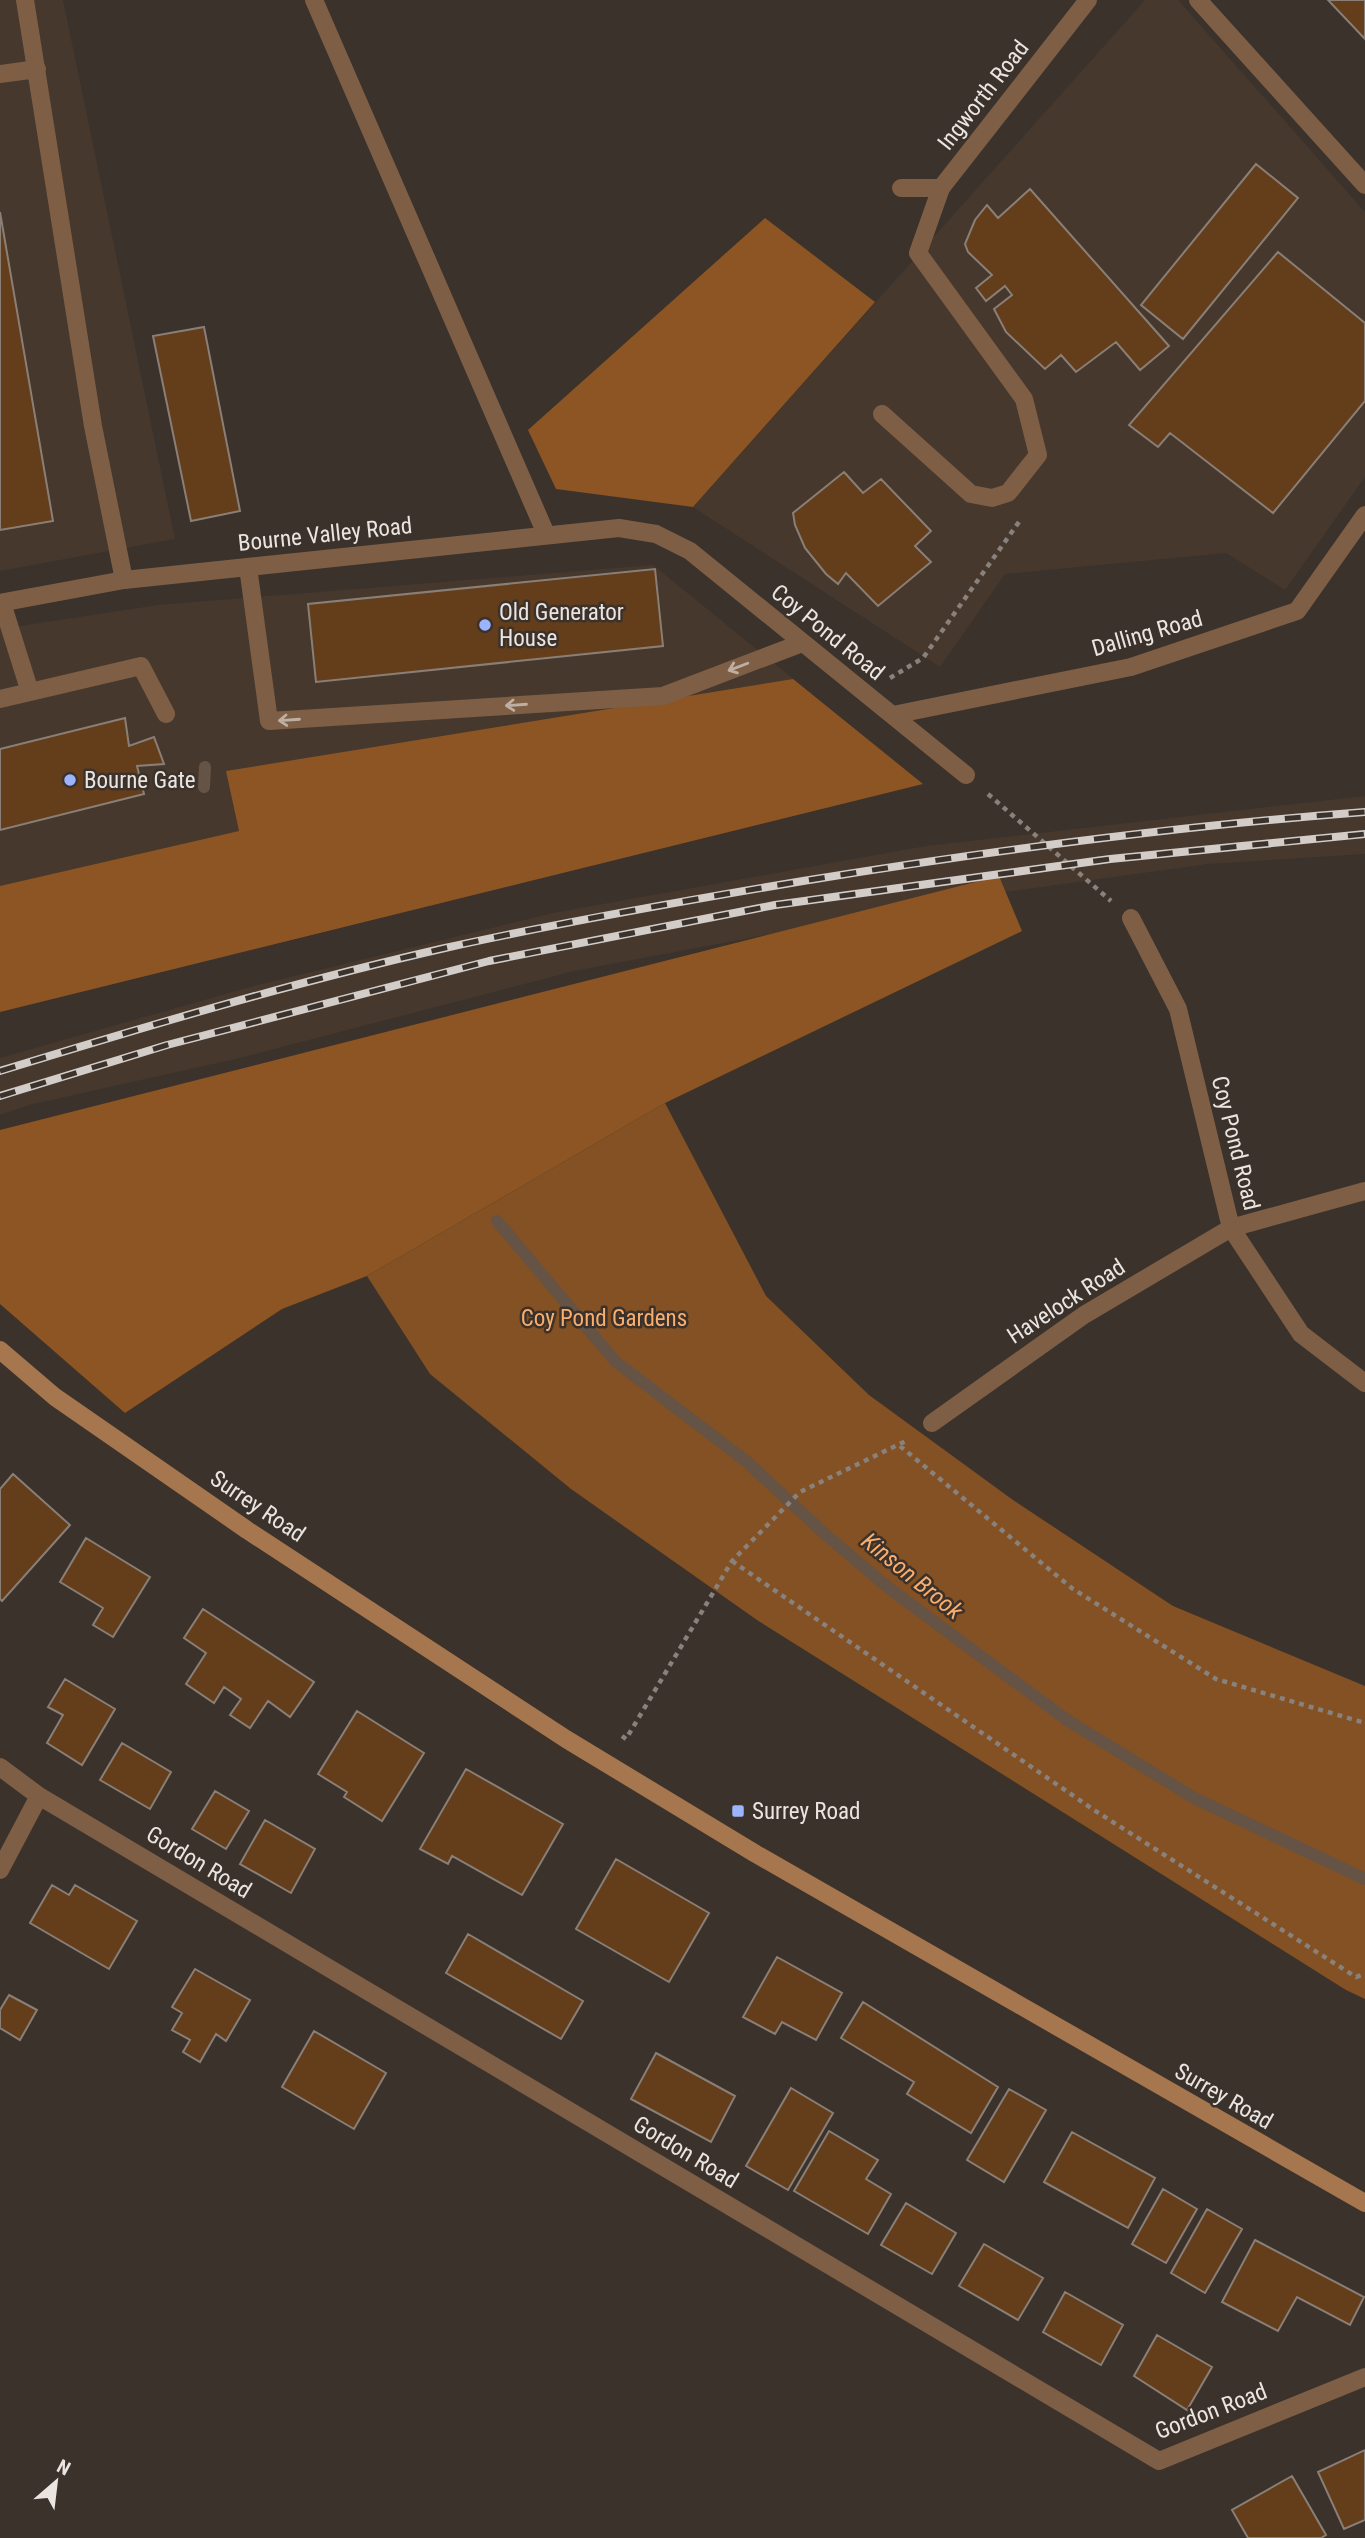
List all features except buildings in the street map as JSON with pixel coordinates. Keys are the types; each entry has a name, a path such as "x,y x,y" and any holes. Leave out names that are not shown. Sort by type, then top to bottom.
{"street":[{"path":"24,0 93,426 124,580"},
{"path":"314,0 546,534"},
{"name":"Ingworth Road","path":"883,414 971,494 992,498 1008,493 1038,455 1024,398 918,253 941,188 1088,0"},
{"path":"1198,0 1365,185"},
{"path":"0,74 37,69"},
{"path":"901,188 941,188"},
{"name":"Dalling Road","path":"893,715 1130,667 1297,611 1365,515"},
{"name":"Bourne Valley Road","path":"1,603 124,580 546,534 619,527 656,534"},
{"name":"Coy Pond Road","path":"656,534 690,551 966,775"},
{"path":"248,567 269,721 663,696 802,643"},
{"path":"1,603 30,692"},
{"path":"0,699 141,666 166,714"},
{"name":"Coy Pond Road","path":"1130,918 1178,1009 1231,1228 1301,1334 1365,1383"},
{"name":"Havelock Road","path":"932,1423 1084,1315 1231,1228 1365,1191"},
{"name":"Surrey Road","path":"0,1350 55,1397 236,1522 566,1739 756,1854 1365,2203"},
{"name":"Gordon Road","path":"0,1767 39,1796 1159,2461 1365,2377"},
{"path":"0,1870 39,1796"}],"path":[{"path":"866,693 923,658 1027,512"},
{"path":"966,775 1130,918"},
{"path":"615,1732 626,1739 732,1561 782,1509 800,1492 900,1446 1073,1589 1216,1679 1365,1723"},
{"path":"732,1561 1094,1810 1365,1981"},
{"path":"1356,1977 1365,1974"}],"shaded area":[{"path":"0,0 63,0 175,539 0,571"},
{"path":"1145,0 1178,0 1365,212 1365,477 1285,590 1226,553 1005,574 940,667 693,507"},
{"path":"765,218 875,302 693,507 556,489 528,430"},
{"path":"653,565 923,784 0,1012 0,629 158,605"},
{"path":"793,679 923,784 0,1012 0,886 239,831 226,771"},
{"path":"1365,796 1365,854 1208,864 961,898 574,971 240,1058 29,1105 0,1115 0,1058 250,987 553,913 926,846"},
{"path":"999,876 1022,931 665,1103 367,1276 282,1309 125,1413 0,1304 0,1130"}],"green space":[{"name":"Coy Pond Gardens","path":"665,1103 766,1296 869,1395 1013,1500 1173,1606 1365,1686 1365,1999 1346,1990 757,1620 571,1489 430,1374 367,1276"}],"waterway":[{"name":"Kinson Brook","path":"204,787 205,767"},
{"name":"Kinson Brook","path":"497,1221 615,1361 747,1462 826,1535 890,1589 1067,1720 1194,1798 1365,1879"}],"railway":[{"path":"0,1071 333,975 445,948 578,921 803,881 1013,850 1224,824 1365,812"},
{"path":"0,1096 167,1045 489,961 775,905 1110,859 1365,834"}],"place":[{"name":"Old Generator House","path":"485,625"},
{"name":"Bourne Gate","path":"70,780"},
{"name":"Surrey Road","path":"738,1811"}]}
